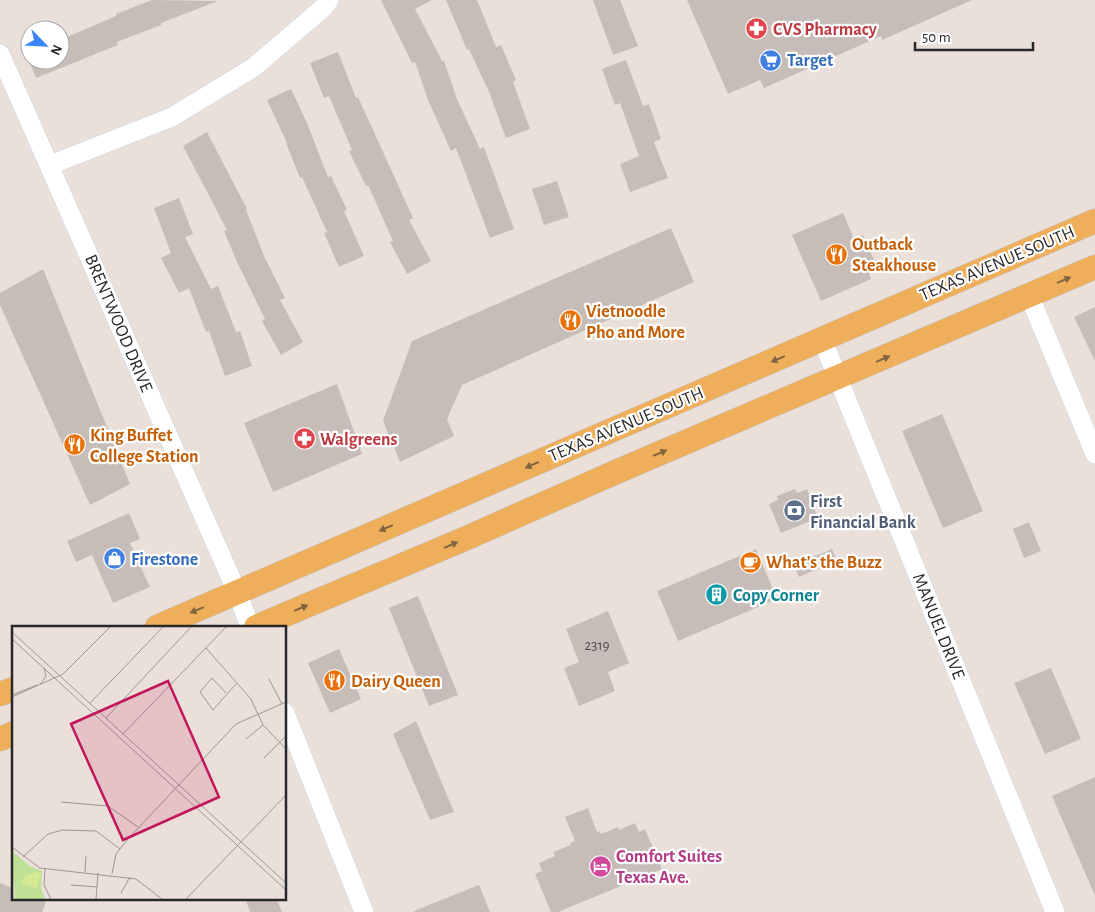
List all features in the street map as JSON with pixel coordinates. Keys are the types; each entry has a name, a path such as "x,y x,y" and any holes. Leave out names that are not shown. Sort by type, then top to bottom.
{"main road":[{"name":"TEXAS AVENUE SOUTH","path":"158,626 1095,221"},
{"path":"258,626 454,544 616,472 1095,267"},
{"path":"0,694 12,689"},
{"path":"0,739 12,734"}],"street":[{"path":"50,165 172,117 254,67 324,7 329,0"},
{"name":"BRENTWOOD DRIVE","path":"0,54 237,592 250,626"},
{"path":"1029,296 1095,454"},
{"name":"MANUEL DRIVE","path":"822,339 1055,912"},
{"path":"286,716 364,912"}],"building":[{"path":"152,0 218,1 161,23 161,25 117,42 118,45 70,64 70,36 116,16 116,14"},
{"path":"381,0 432,0 415,9 442,61 444,61 457,99 480,149 484,147 514,229 490,238 456,148 451,151 428,100 415,62 412,63"},
{"path":"446,0 477,0 496,47 501,45 516,80 513,82 530,129 506,138 489,92 469,49 467,50"},
{"path":"593,0 620,0 638,46 613,55"},
{"name":"Target","path":"687,0 972,0 882,40 881,36 764,88 760,80 728,94"},
{"path":"338,52 356,98 358,97 413,218 409,220 431,261 407,274 390,242 393,241 368,185 366,186 349,151 352,150 329,96 324,98 310,63"},
{"path":"626,60 643,106 649,104 661,139 654,142 668,178 630,192 620,164 639,156 620,103 615,105 602,69"},
{"path":"33,70 56,70 36,78"},
{"path":"291,89 307,123 328,177 331,176 347,210 344,211 364,256 339,267 324,233 327,232 302,177 300,178 287,143 267,100"},
{"path":"207,132 247,209 264,256 285,298 280,300 303,342 281,355 262,321 265,319 237,262 224,231 227,230 183,146"},
{"path":"557,181 569,217 544,225 532,189"},
{"path":"179,198 193,234 185,237 211,289 218,286 236,332 240,331 252,366 225,376 209,331 206,332 189,288 179,293 161,258 171,253 154,208"},
{"name":"Outback Steakhouse","path":"843,213 854,239 863,235 878,269 869,273 871,279 821,301 792,235"},
{"path":"671,228 694,282 462,385 447,419 454,436 400,462 383,421 412,341"},
{"path":"43,269 130,484 90,505 0,305 0,293"},
{"path":"1095,307 1095,361 1074,317"},
{"name":"Walgreens","path":"337,384 362,454 273,492 244,423"},
{"path":"942,414 983,511 943,528 902,431"},
{"name":"First Financial Bank","path":"795,489 797,493 807,489 818,518 781,533 769,504 778,500 777,496"},
{"name":"Firestone","path":"129,513 140,539 130,543 150,587 113,603 92,555 76,562 67,541"},
{"path":"1029,522 1041,551 1024,558 1013,529"},
{"name":"Copy Corner","path":"756,549 777,599 678,641 657,591"},
{"path":"832,549 837,561 799,577 794,565"},
{"path":"418,596 458,695 429,706 389,608"},
{"path":"608,611 629,663 608,672 615,691 579,706 564,668 579,662 566,629"},
{"name":"Dairy Queen","path":"339,649 361,699 330,713 308,663"},
{"path":"1051,668 1081,739 1045,754 1014,683"},
{"path":"416,721 454,812 430,820 393,734"},
{"path":"1095,777 1095,896 1052,796"},
{"name":"Comfort Suites Texas Ave.","path":"588,808 597,832 600,831 601,834 618,827 619,830 635,823 639,832 645,829 662,869 558,912 551,912 535,874 542,871 539,863 555,856 553,852 571,845 570,843 575,841 565,817"},
{"path":"0,883 12,888 12,900 42,900 46,902 42,912 0,912"},
{"path":"479,885 490,912 414,912 414,911"},
{"path":"246,900 277,900 282,912 250,912"}],"place":[{"name":"CVS Pharmacy","path":"757,29"},
{"name":"Target","path":"771,60"},
{"name":"Outback Steakhouse","path":"836,254"},
{"name":"Vietnoodle Pho and More","path":"570,321"},
{"name":"Walgreens","path":"304,439"},
{"name":"King Buffet College Station","path":"74,445"},
{"name":"First Financial Bank","path":"794,511"},
{"name":"Firestone","path":"115,559"},
{"name":"What's the Buzz","path":"750,562"},
{"name":"Copy Corner","path":"717,595"},
{"name":"Dairy Queen","path":"335,681"},
{"name":"Comfort Suites Texas Ave.","path":"600,866"}]}
